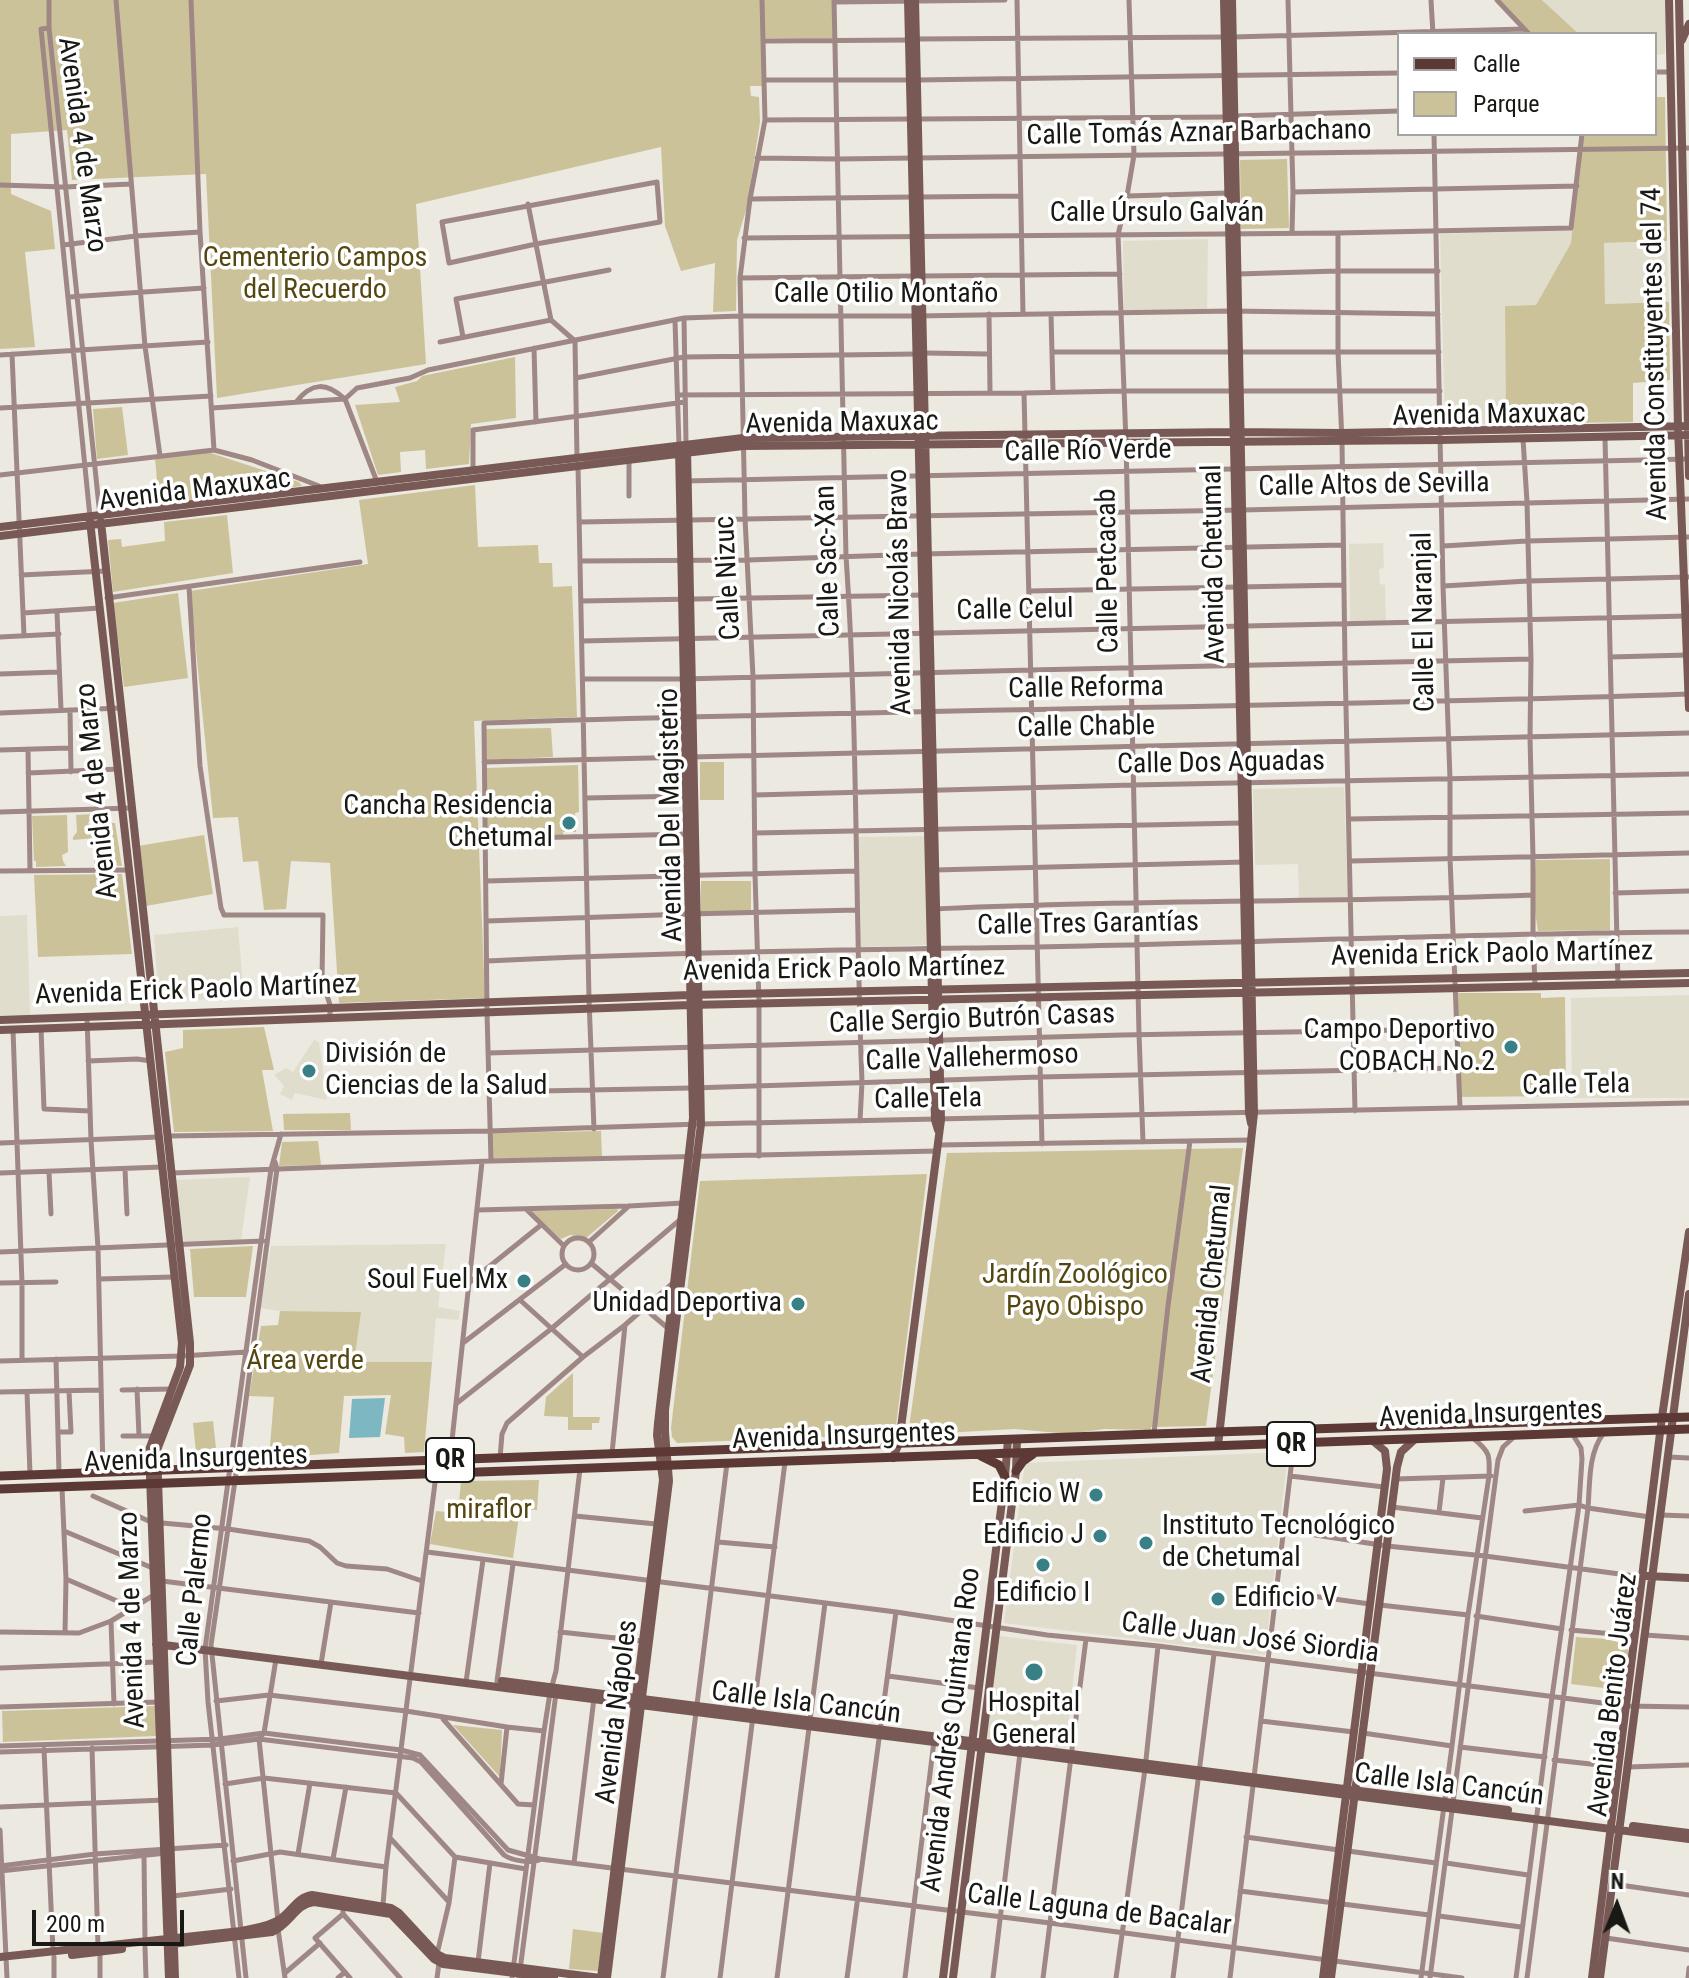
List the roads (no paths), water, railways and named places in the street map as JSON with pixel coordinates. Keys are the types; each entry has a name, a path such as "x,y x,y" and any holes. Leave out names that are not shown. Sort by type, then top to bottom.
{"main road":[{"name":"Avenida Chetumal","path":"1218,1446 1252,1127 1239,470 1228,37 1224,0"},
{"name":"Avenida Chetumal","path":"1228,37 1232,0"},
{"name":"Avenida Constituyentes del 74","path":"1669,0 1671,72 1686,188 1686,225 1679,246 1687,266 1683,306 1689,708"},
{"name":"Avenida Constituyentes del 74","path":"1679,0 1679,246 1687,346 1684,382"},
{"name":"Avenida Nicolás Bravo","path":"898,1457 940,1134 911,1"},
{"path":"1680,44 1688,27"},
{"name":"Avenida Chetumal","path":"1231,154 1228,193 1238,274 1235,312"},
{"name":"Avenida Maxuxac","path":"101,520 336,496 474,475 743,442 1685,431"},
{"name":"Avenida Maxuxac","path":"1440,436 1523,438 1685,431"},
{"name":"Avenida Maxuxac","path":"578,462 629,460 683,449"},
{"name":"Avenida Del Magisterio","path":"664,1452 672,1330 697,1124 683,449"},
{"name":"Avenida Constituyentes del 74","path":"1686,459 1689,476"},
{"name":"Avenida Maxuxac","path":"0,536 18,530 324,488 474,475"},
{"name":"Avenida 4 de Marzo","path":"101,520 116,708"},
{"name":"Avenida 4 de Marzo","path":"90,522 116,708 186,1355 149,1450 154,1483 165,1800 172,1896 169,1978"},
{"name":"Avenida Maxuxac","path":"0,527 18,530"},
{"name":"Avenida Del Magisterio","path":"690,796 687,834 692,875"},
{"name":"Avenida Erick Paolo Martínez","path":"1618,980 1689,973"},
{"name":"Avenida Erick Paolo Martínez","path":"0,1020 87,1022 589,1003 935,994 1535,981 1689,983"},
{"name":"Avenida Erick Paolo Martínez","path":"0,1030 87,1022"},
{"name":"Avenida Del Magisterio","path":"678,1282 682,1218 687,1203"},
{"path":"1682,1334 1689,1232"},
{"name":"Avenida 4 de Marzo","path":"153,1470 157,1450 190,1365 174,1277 175,1245"},
{"path":"1667,1417 1689,1294"},
{"name":"Avenida Benito Juárez","path":"1592,1978 1615,1827 1667,1417"},
{"name":"Avenida Insurgentes","path":"0,1476 1689,1417"},
{"path":"1619,1419 1619,1432"},
{"path":"1337,1428 1337,1442"},
{"name":"Avenida Insurgentes","path":"0,1489 1689,1429"},
{"path":"1272,1430 1273,1444"},
{"name":"Avenida Benito Juárez","path":"1654,1516 1667,1457 1665,1430"},
{"path":"1016,1471 1023,1461 1043,1452 1047,1438"},
{"name":"Avenida Andrés Quintana Roo","path":"943,1978 956,1912 992,1627 1016,1471 1012,1439"},
{"path":"1382,1545 1401,1452 1415,1439"},
{"path":"1323,1978 1329,1961 1382,1545 1387,1457 1385,1451 1373,1441"},
{"name":"Avenida Nápoles","path":"603,1978 654,1581 666,1466 664,1452"},
{"name":"Avenida Andrés Quintana Roo","path":"977,1744 979,1688 992,1627 1005,1477 1012,1453"},
{"path":"978,1455 999,1465 1005,1477"},
{"path":"519,1458 519,1471"},
{"path":"67,1487 71,1473"},
{"name":"Avenida 4 de Marzo","path":"157,1569 161,1581 158,1595"},
{"path":"1647,1576 1689,1578"},
{"name":"Avenida Nápoles","path":"638,1702 643,1641 654,1581"},
{"name":"Avenida 4 de Marzo","path":"159,1641 157,1662 162,1702"},
{"name":"Calle Isla Cancún","path":"159,1641 553,1689"},
{"name":"Calle Isla Cancún","path":"208,1647 322,1662"},
{"name":"Calle Isla Cancún","path":"466,1680 497,1681 638,1702 1689,1836"},
{"name":"Calle Isla Cancún","path":"977,1744 1021,1753 1072,1756"},
{"name":"Avenida Benito Juárez","path":"1600,1978 1612,1884 1615,1827"},
{"name":"Avenida 4 de Marzo","path":"169,1850 170,1941 175,1978"},
{"path":"278,1925 305,1896 312,1895 386,1912 438,1958 554,1978"},
{"path":"3,1960 237,1934 278,1925 307,1903 343,1910 383,1905 399,1913 438,1958 478,1963 516,1973 603,1978"},
{"name":"Avenida Andrés Quintana Roo","path":"953,1978 956,1912"},
{"path":"1329,1961 1331,1978"}],"street":[{"path":"49,0 49,28"},
{"path":"116,0 145,346 160,456"},
{"path":"191,0 200,232 214,450"},
{"name":"Calle Nizuc","path":"759,1156 754,716 751,597 745,518 740,278 750,199 765,120 762,0"},
{"path":"834,1 1005,0"},
{"path":"1017,0 1023,314"},
{"name":"Calle Petcacab","path":"1129,0 1134,155 1118,235 1124,351 1143,1142"},
{"path":"1288,0 1292,233"},
{"path":"1431,0 1433,32"},
{"path":"1497,0 1526,32"},
{"name":"Calle Sac-Xan","path":"834,1 846,556 854,713 862,1082 860,1121"},
{"name":"Avenida 4 de Marzo","path":"90,522 41,29 49,28 101,520"},
{"path":"764,41 1397,34"},
{"path":"45,64 53,62"},
{"path":"1657,72 1671,72"},
{"path":"765,80 1397,73"},
{"path":"48,99 56,98"},
{"path":"765,120 1230,116 1397,111"},
{"path":"52,137 60,135"},
{"name":"Calle El Naranjal","path":"1434,136 1452,936 1460,1108"},
{"path":"1293,192 1577,186 1582,136"},
{"name":"Calle Tomás Aznar Barbachano","path":"757,158 1681,148"},
{"path":"657,182 660,222 449,263 442,222 528,204 657,182"},
{"path":"0,185 65,187 131,184"},
{"name":"Calle Úrsulo Galván","path":"744,238 1571,228 1577,186"},
{"path":"1127,196 1228,193"},
{"path":"750,199 1020,196"},
{"path":"528,204 551,320 575,341 594,1129"},
{"path":"63,245 200,232"},
{"path":"1338,233 1355,1111"},
{"path":"463,337 456,299 609,270"},
{"path":"1238,274 1438,271"},
{"path":"740,278 1120,274"},
{"path":"69,297 204,288"},
{"name":"Calle Otilio Montaño","path":"345,399 357,388 410,378 428,370 684,318 1235,312 1438,314"},
{"path":"989,314 990,392"},
{"path":"1051,314 1053,392"},
{"name":"Avenida Del Magisterio","path":"680,358 684,318"},
{"path":"440,342 551,320"},
{"name":"Avenida Del Magisterio","path":"675,321 680,358 683,449"},
{"path":"0,355 208,342"},
{"path":"534,348 536,422"},
{"path":"1052,352 1439,352"},
{"path":"12,354 24,636"},
{"path":"576,378 680,358 988,354"},
{"path":"296,402 309,388 318,386 327,387 345,399 377,482"},
{"path":"474,475 473,430 682,399 743,394 1440,391"},
{"path":"1024,393 1042,1144"},
{"path":"0,408 211,396"},
{"path":"212,408 345,399"},
{"path":"1605,436 1618,980"},
{"path":"1523,438 1531,659 1529,698 1535,981"},
{"path":"0,475 214,450 252,460 324,488 336,496"},
{"name":"Calle Río Verde","path":"684,481 1686,459"},
{"path":"629,460 629,496"},
{"name":"Calle Altos de Sevilla","path":"580,522 1685,499"},
{"path":"1443,546 1686,537"},
{"path":"580,561 748,560 1343,545"},
{"path":"99,598 360,562"},
{"path":"21,575 106,571"},
{"path":"1443,586 1686,577"},
{"path":"1029,591 1343,585"},
{"path":"189,587 200,766 221,908 224,915 323,915 322,980 330,1013"},
{"path":"581,601 926,595"},
{"path":"23,613 100,608"},
{"path":"57,612 61,710"},
{"name":"Calle Celul","path":"582,641 1687,616"},
{"path":"0,637 59,634"},
{"path":"1610,657 1688,655"},
{"path":"583,679 1531,659"},
{"path":"0,674 59,672"},
{"name":"Calle Reforma","path":"484,762 484,723 1689,694"},
{"path":"0,713 116,708"},
{"path":"70,710 71,772"},
{"name":"Calle Chable","path":"484,762 1689,733"},
{"path":"0,750 69,748"},
{"path":"28,749 30,870"},
{"path":"484,762 491,1161"},
{"path":"28,773 123,769"},
{"name":"Calle Dos Aguadas","path":"754,795 1689,774"},
{"path":"585,798 690,796"},
{"path":"0,812 127,808"},
{"path":"1349,819 1689,813"},
{"path":"755,833 1246,824"},
{"path":"485,839 687,834"},
{"path":"1351,861 1689,853"},
{"path":"933,870 1246,862"},
{"path":"0,871 134,870"},
{"path":"486,881 856,871"},
{"path":"1615,893 1689,891"},
{"path":"933,909 1533,895"},
{"path":"487,921 857,910"},
{"name":"Calle Tres Garantías","path":"487,961 1248,940 1689,932"},
{"path":"87,1022 98,1248 103,1472"},
{"path":"41,1028 44,1109 90,1111"},
{"path":"13,1029 22,1360"},
{"name":"Calle Sergio Butrón Casas","path":"488,1053 1139,1034 1456,1029"},
{"path":"88,1061 155,1061"},
{"name":"Calle Vallehermoso","path":"489,1092 1457,1068"},
{"name":"Calle Tela","path":"0,1143 697,1124 1689,1103"},
{"name":"Calle Palermo","path":"239,1978 208,1647 281,1134"},
{"path":"0,1173 759,1156 1251,1139"},
{"path":"1153,1434 1190,1141"},
{"path":"450,1460 482,1162"},
{"path":"125,1169 127,1214"},
{"path":"49,1172 51,1214"},
{"path":"477,1210 687,1203"},
{"path":"589,1242 629,1206"},
{"path":"526,1209 564,1246"},
{"path":"456,1404 551,1329 682,1218"},
{"path":"469,1283 541,1225"},
{"path":"581,1238 589,1242 594,1250 591,1263 576,1269 566,1264 562,1255 567,1242 581,1238"},
{"path":"0,1252 264,1242"},
{"path":"591,1263 672,1330"},
{"path":"463,1343 566,1264"},
{"path":"99,1279 174,1277"},
{"path":"0,1283 56,1282"},
{"path":"500,1458 502,1434 507,1423 583,1357 678,1282"},
{"path":"520,1300 583,1357"},
{"path":"612,1454 625,1325"},
{"path":"0,1361 250,1352"},
{"path":"56,1359 59,1473"},
{"path":"137,1389 139,1436"},
{"path":"122,1390 172,1389"},
{"path":"0,1392 101,1390"},
{"path":"58,1432 71,1432 69,1391"},
{"path":"27,1392 30,1474"},
{"path":"1527,1978 1593,1457 1596,1444 1604,1433"},
{"path":"1516,1978 1579,1505 1582,1459 1581,1448 1573,1434"},
{"path":"123,1436 154,1436"},
{"path":"1430,1976 1446,1863 1452,1746 1476,1555 1492,1476 1503,1447 1515,1436"},
{"path":"1422,1975 1436,1863 1460,1747 1485,1556 1492,1476 1489,1456 1482,1445 1472,1438"},
{"path":"1230,1978 1294,1443"},
{"path":"1667,1457 1689,1458"},
{"path":"720,1978 785,1461"},
{"path":"663,1978 727,1463"},
{"path":"516,1973 580,1469"},
{"path":"383,1905 437,1474"},
{"path":"1290,1476 1385,1487"},
{"path":"1396,1479 1492,1476"},
{"path":"1439,1513 1443,1478"},
{"path":"65,1633 67,1487"},
{"path":"93,1496 155,1522 309,1541 337,1563 387,1569 422,1581"},
{"path":"1525,1511 1579,1505 1654,1516 1689,1516"},
{"path":"1392,1507 1482,1518"},
{"path":"575,1515 659,1534"},
{"path":"1283,1530 1382,1545 1647,1576"},
{"path":"64,1531 157,1569"},
{"path":"718,1542 775,1547"},
{"name":"Calle Juan José Siordia","path":"427,1552 1552,1697 1630,1706 1689,1707"},
{"path":"466,1680 483,1560"},
{"path":"497,1681 513,1564"},
{"path":"66,1579 132,1607"},
{"path":"161,1581 419,1613"},
{"path":"1276,1591 1468,1615"},
{"path":"0,1632 79,1633 111,1621 158,1595"},
{"path":"322,1662 331,1602"},
{"path":"777,1978 825,1603"},
{"path":"847,1978 896,1612"},
{"path":"1476,1616 1562,1629"},
{"path":"111,1621 114,1704"},
{"path":"1571,1630 1689,1638"},
{"path":"560,1632 643,1641"},
{"path":"1043,1978 1086,1639"},
{"path":"1116,1978 1158,1646"},
{"name":"Calle Palermo","path":"208,1647 216,1701 216,1742 225,1784 228,1845 233,1861 232,1889"},
{"path":"1173,1978 1214,1654"},
{"path":"276,1658 264,1733 259,1739 285,1975"},
{"path":"0,1668 157,1662"},
{"path":"888,1676 979,1688"},
{"path":"516,1973 526,1869 532,1859 534,1805 553,1689"},
{"path":"216,1701 269,1695 544,1731"},
{"path":"574,1863 594,1696"},
{"path":"0,1707 162,1702"},
{"path":"443,1718 518,1804 534,1805"},
{"path":"1261,1721 1452,1746"},
{"path":"500,1785 507,1727"},
{"name":"Calle Laguna de Bacalar","path":"216,1742 264,1733 401,1753"},
{"name":"Calle Laguna de Bacalar","path":"0,1749 259,1739 420,1755 508,1850 532,1859 1462,1978"},
{"path":"905,1978 934,1739"},
{"path":"92,1746 100,1978"},
{"path":"1460,1747 1545,1757"},
{"path":"44,1748 54,1978"},
{"path":"993,1978 1021,1753"},
{"path":"1554,1760 1622,1767 1689,1765"},
{"path":"225,1784 264,1778 396,1793 455,1857 526,1869"},
{"path":"298,1854 310,1783"},
{"path":"333,1859 346,1787"},
{"path":"0,1807 165,1800"},
{"path":"0,1830 3,1960 7,1978"},
{"path":"1246,1837 1436,1863"},
{"path":"390,1838 449,1903"},
{"path":"1,1868 228,1845"},
{"path":"96,1857 144,1856 169,1850"},
{"path":"233,1861 271,1853 298,1854 386,1867"},
{"path":"144,1856 146,1978"},
{"path":"437,1978 455,1857"},
{"path":"478,1963 490,1863"},
{"path":"1446,1863 1528,1875"},
{"path":"1612,1884 1689,1895"},
{"path":"172,1896 232,1889"},
{"path":"1240,1891 1429,1915"},
{"path":"350,1978 315,1938 343,1910 400,1978"},
{"path":"1439,1916 1521,1927"},
{"name":"Calle Palermo","path":"237,1934 246,1978"},
{"path":"1605,1938 1689,1950"},
{"path":"285,1975 320,1943"},
{"path":"1688,1978 1689,1968"},
{"path":"338,1978 345,1972"}],"water":[{"path":"385,1398 380,1437 349,1438 352,1399"}],"place":[{"name":"Cancha Residencia Chetumal","path":"569,823"},
{"name":"Campo Deportivo COBACH No.2","path":"1511,1047"},
{"name":"División de Ciencias de la Salud","path":"309,1071"},
{"name":"Soul Fuel Mx","path":"524,1281"},
{"name":"Unidad Deportiva","path":"798,1304"},
{"name":"Edificio W","path":"1096,1495"},
{"name":"Edificio J","path":"1100,1536"},
{"name":"Instituto Tecnológico de Chetumal","path":"1146,1543"},
{"name":"Edificio I","path":"1043,1565"},
{"name":"Edificio V","path":"1218,1599"},
{"name":"Hospital General","path":"1034,1672"}],"park label":[{"name":"Cementerio Campos del Recuerdo","path":"315,275"},
{"name":"Jardín Zoológico Payo Obispo","path":"1075,1292"},
{"name":"Área verde","path":"305,1362"},
{"name":"miraflor","path":"489,1511"}]}
